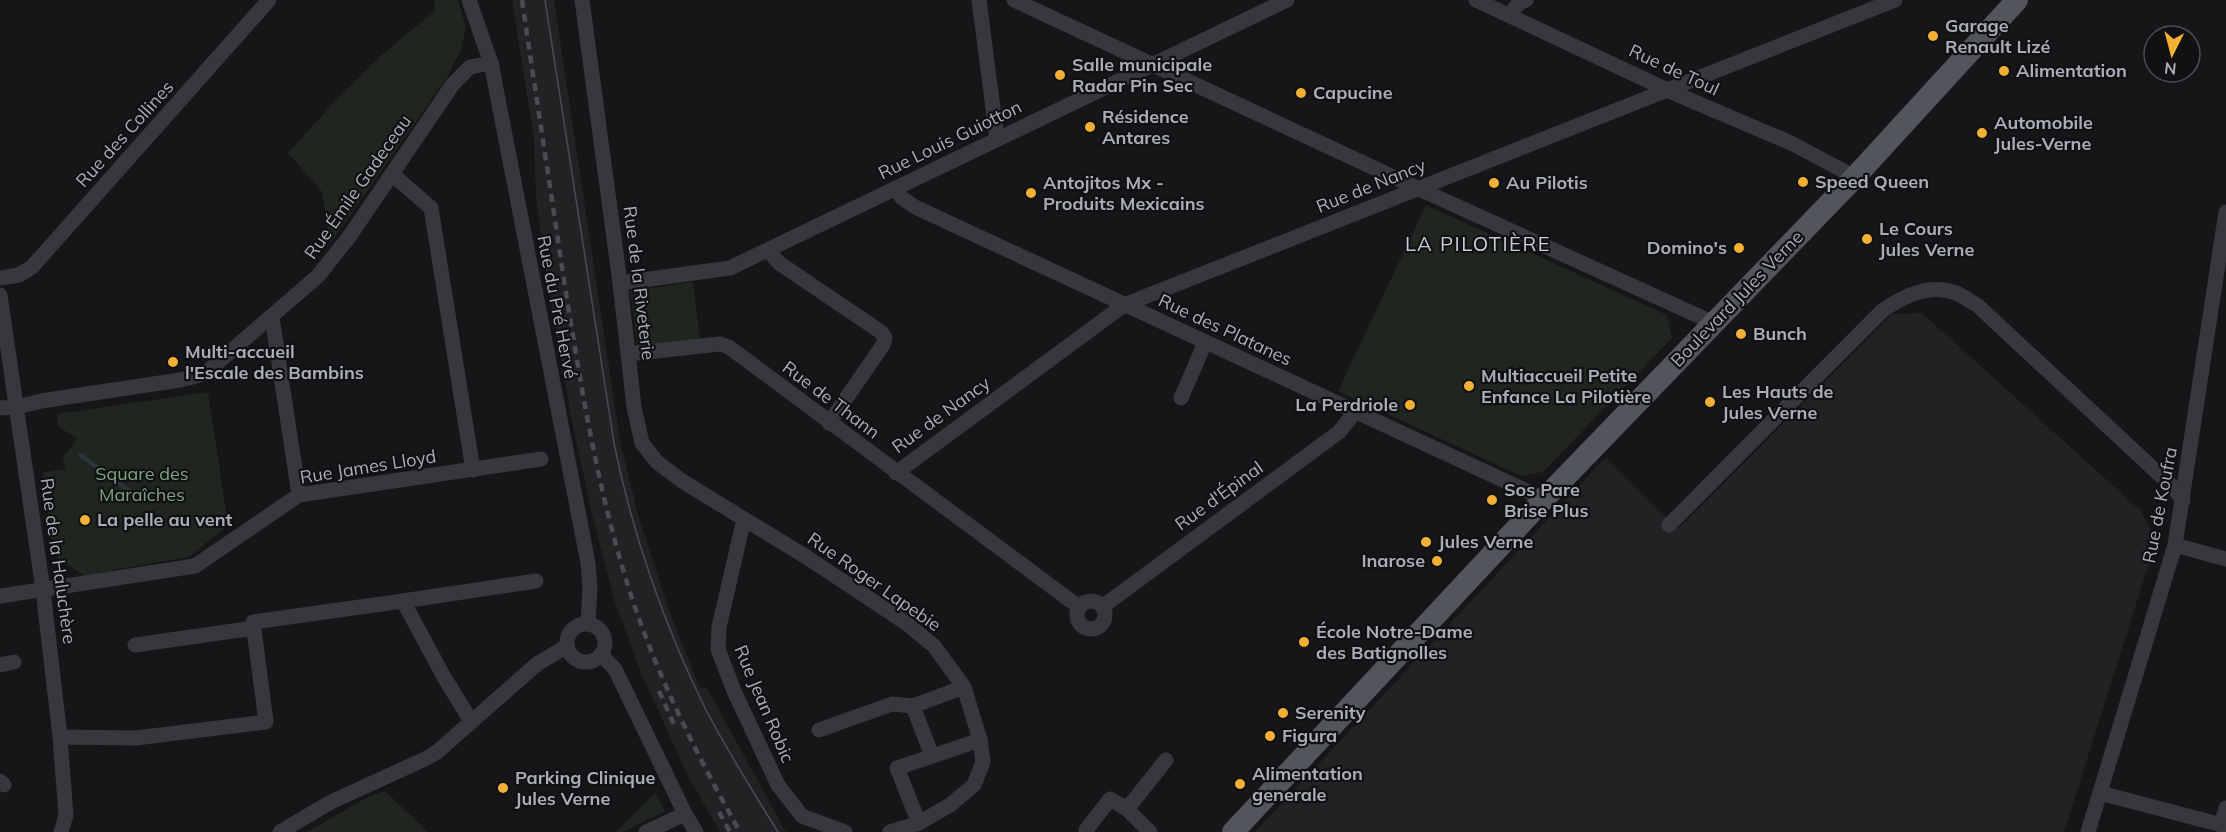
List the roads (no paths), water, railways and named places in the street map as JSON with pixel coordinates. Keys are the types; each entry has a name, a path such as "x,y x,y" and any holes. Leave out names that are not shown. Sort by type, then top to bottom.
{"main road":[{"name":"Boulevard Jules Verne","path":"1233,832 1544,499 1856,177 2017,0"}],"street":[{"name":"Rue des Collines","path":"0,278 18,275 32,267 270,0"},
{"name":"Rue du Pré Hervé","path":"470,0 490,63 588,563 590,587 588,624"},
{"name":"Rue de la Riveterie","path":"582,0 620,283 634,407 642,443 657,462 682,481 744,519"},
{"path":"979,0 997,139"},
{"path":"1014,0 1417,188 1714,323"},
{"name":"Rue Louis Guiotton","path":"620,283 730,268 1287,0"},
{"name":"Rue de Toul","path":"1476,0 1668,90 1791,143 1856,177"},
{"path":"1509,15 1526,0"},
{"name":"Rue de Nancy","path":"896,473 1124,305 1895,0"},
{"name":"Rue Émile Gadeceau","path":"0,408 197,376 209,370 318,276 392,174 453,84 470,67 490,63"},
{"path":"392,174 431,208 472,470"},
{"name":"Rue des Platanes","path":"896,188 902,197 915,207 1544,499"},
{"name":"Rue de Koufra","path":"2088,832 2175,545 2223,255 2226,212"},
{"path":"768,250 779,263 881,332 885,338 883,345 829,423"},
{"path":"1669,525 1882,311 1899,299 1919,291 1937,290 1955,293 1977,305 2174,488 2183,501"},
{"name":"Rue de la Haluchère","path":"0,295 43,590 60,737 66,815 62,832"},
{"path":"272,318 299,495"},
{"path":"1181,398 1205,342"},
{"name":"Rue de Thann","path":"628,354 720,344 729,347 896,473 1080,607"},
{"name":"Rue d'Épinal","path":"1080,607 1077,615 1079,623 1091,629 1102,623 1104,615 1102,607 1339,432 1355,412"},
{"name":"Rue James Lloyd","path":"0,596 195,566 299,495 541,459"},
{"name":"Rue Roger Lapebie","path":"744,519 906,623 934,646 964,687 980,740 983,762 974,785 950,805 919,823"},
{"name":"Rue Jean Robic","path":"744,519 719,627 718,649 734,691 778,785 802,816 845,832"},
{"path":"2175,545 2226,559"},
{"path":"60,737 136,738 266,722 253,622 536,581"},
{"path":"403,601 471,721"},
{"path":"1080,607 1092,601 1102,607"},
{"path":"588,624 597,627 603,634 605,642 601,655 592,661 583,662 573,657 567,646 567,639 571,632 580,625 588,624"},
{"path":"135,645 254,628"},
{"path":"280,832 348,794 437,752 537,664 567,646"},
{"path":"601,655 615,669 696,832"},
{"path":"819,730 892,704 913,706 964,687"},
{"path":"913,706 932,756"},
{"path":"890,832 919,823 897,768 980,740"},
{"path":"1126,809 1166,760"},
{"path":"2100,793 2224,826 2226,808"},
{"path":"1086,830 1110,799 1126,809 1150,832"},
{"path":"646,832 686,814"}],"waterway":[{"path":"80,455 124,487"}],"tram line":[{"path":"545,0 614,443 630,511 651,580 691,679 723,741 778,832"}],"railway":[{"path":"522,0 577,360 597,469 615,540 636,609 661,675 706,770 740,832"},
{"path":"659,691 676,729"},
{"path":"719,812 730,832"}],"place":[{"name":"Garage Renault Lizé","path":"1933,36"},
{"name":"Alimentation","path":"2004,71"},
{"name":"Salle municipale Radar Pin Sec","path":"1060,75"},
{"name":"Capucine","path":"1301,93"},
{"name":"Résidence Antares","path":"1090,127"},
{"name":"Automobile Jules-Verne","path":"1982,133"},
{"name":"Speed Queen","path":"1803,182"},
{"name":"Au Pilotis","path":"1494,183"},
{"name":"Antojitos Mx - Produits Mexicains","path":"1031,193"},
{"name":"Le Cours Jules Verne","path":"1867,239"},
{"name":"Domino's","path":"1739,248"},
{"name":"Bunch","path":"1741,334"},
{"name":"Multi-accueil l'Escale des Bambins","path":"173,362"},
{"name":"Multiaccueil Petite Enfance La Pilotière","path":"1469,386"},
{"name":"Les Hauts de Jules Verne","path":"1710,402"},
{"name":"La Perdriole","path":"1410,405"},
{"name":"Sos Pare Brise Plus","path":"1492,500"},
{"name":"La pelle au vent","path":"85,520"},
{"name":"Jules Verne","path":"1426,542"},
{"name":"Inarose","path":"1437,561"},
{"name":"École Notre-Dame des Batignolles","path":"1304,642"},
{"name":"Serenity","path":"1283,713"},
{"name":"Figura","path":"1270,736"},
{"name":"Alimentation generale","path":"1240,784"},
{"name":"Parking Clinique Jules Verne","path":"503,788"}],"district":[{"name":"LA PILOTIÈRE","path":"1478,244"}],"park label":[{"name":"Square des Maraîches","path":"142,484"}]}
